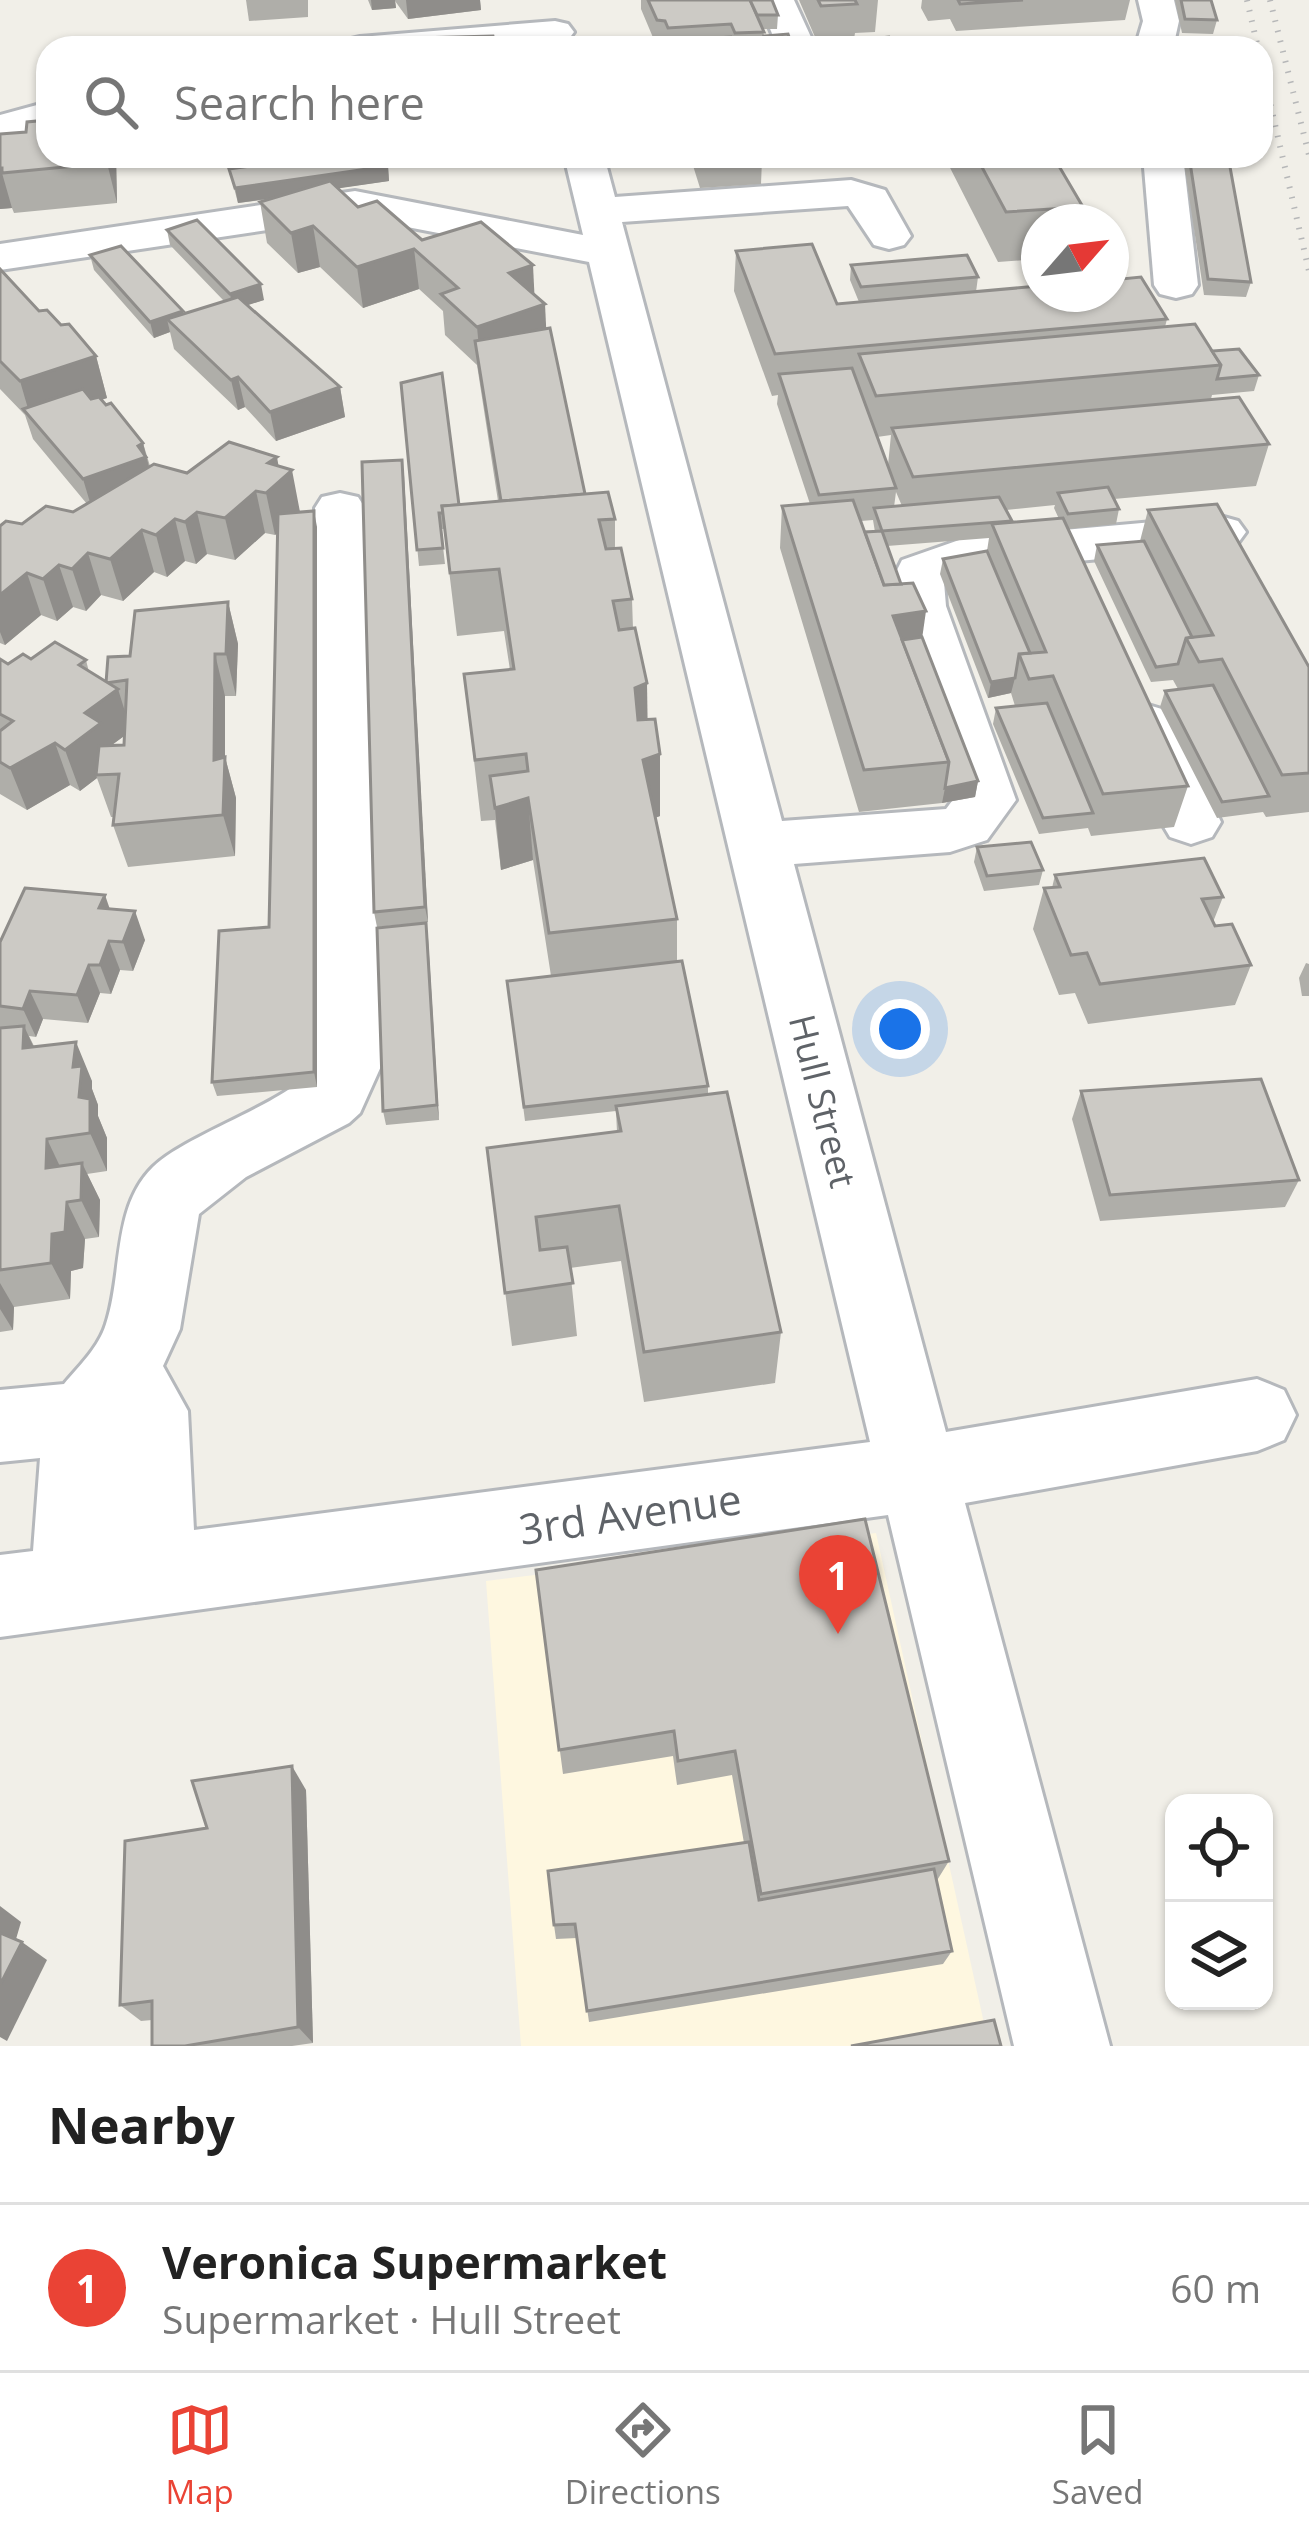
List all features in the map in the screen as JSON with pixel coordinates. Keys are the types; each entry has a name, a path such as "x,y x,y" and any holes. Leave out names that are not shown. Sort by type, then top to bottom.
{"street":[{"path":"776,0 792,36"},
{"path":"1156,0 1160,21 1157,36"},
{"path":"471,36 554,27"},
{"path":"0,127 36,117"},
{"path":"1163,168 1176,286"},
{"path":"0,257 301,208 355,204 597,207 851,193 870,199 889,236"},
{"name":"Hull Street","path":"597,207 1062,2046"},
{"path":"36,1591 118,1401 150,1304 165,1203 221,1156 325,1103 336,1093 348,1064 340,508"},
{"path":"759,844 950,830 976,816 986,800 915,588 921,572 962,555 1072,568 1220,532"},
{"path":"1121,674 1191,822"},
{"path":"0,1426 118,1401"},
{"path":"118,1401 156,1576"},
{"name":"3rd Avenue","path":"36,1591 916,1474 1257,1415"}],"shaded area":[{"path":"876,1533 989,2046 521,2046 486,1581"}],"building":[{"path":"648,0 750,0 764,32 735,33 731,24 668,28 665,21 657,20"},
{"path":"750,0 772,0 778,15 757,15"},
{"path":"818,0 855,0 857,4 821,6"},
{"path":"958,0 1023,0 960,4"},
{"path":"1181,0 1211,0 1217,20 1185,19"},
{"path":"36,121 36,168 54,168 2,173 0,134 26,132 27,122"},
{"path":"236,168 374,168 235,188 229,169"},
{"path":"982,168 1060,168 1081,204 1021,204 1021,211 1006,212"},
{"path":"1191,168 1230,168 1251,282 1208,279"},
{"path":"330,181 358,207 377,201 422,240 481,222 533,265 509,273 545,304 477,327 441,294 458,288 414,249 357,267 313,226 291,233 260,202"},
{"path":"197,220 261,284 230,294 167,230"},
{"path":"812,244 837,304 1021,288 1021,312 1129,312 1129,278 1141,277 1167,319 775,354 736,251"},
{"path":"121,246 183,311 150,322 90,255"},
{"path":"967,255 978,277 861,287 851,265"},
{"path":"0,269 39,311 47,310 61,325 69,324 96,356 20,381 0,361"},
{"path":"238,297 340,387 270,412 238,377 231,380 167,319"},
{"path":"1195,324 1221,365 876,396 859,354"},
{"path":"550,328 585,494 501,501 475,341"},
{"path":"1239,349 1259,375 1217,379 1221,365 1212,351"},
{"path":"852,368 896,488 819,495 779,374"},
{"path":"442,373 459,505 442,506 443,513 439,513 443,548 417,550 401,383"},
{"path":"83,389 91,399 111,403 143,443 138,446 146,457 83,479 23,409"},
{"path":"1239,397 1269,444 913,477 892,428"},
{"path":"229,442 277,457 268,463 292,470 266,493 256,491 225,518 197,512 185,522 175,519 156,535 142,530 110,559 88,553 72,569 59,565 43,579 27,573 0,595 0,526 6,521 22,524 46,506 73,512 154,464 187,473"},
{"path":"402,460 425,907 374,912 362,462"},
{"path":"1108,487 1119,509 1068,514 1058,493"},
{"path":"608,492 615,519 599,520 606,549 621,548 632,599 613,601 619,630 635,628 647,683 635,688 638,720 655,719 660,754 643,760 677,919 549,933 528,798 495,808 490,776 528,771 526,754 475,760 464,674 514,669 499,569 450,573 442,506"},
{"path":"999,497 1012,521 882,531 874,508"},
{"path":"853,500 884,585 913,583 926,611 893,616 949,762 864,770 782,506"},
{"path":"1217,504 1309,667 1309,773 1282,775 1222,659 1199,662 1186,638 1213,635 1148,510"},
{"path":"314,511 314,1072 212,1082 219,931 269,927 278,514"},
{"path":"1063,518 1188,786 1103,794 1053,676 1029,679 1019,654 1046,652 992,524"},
{"path":"882,531 901,584 884,585 865,532"},
{"path":"1144,541 1192,637 1186,638 1178,664 1156,667 1097,545"},
{"path":"987,551 1030,653 1019,654 1015,678 991,682 943,559"},
{"path":"228,602 226,654 215,654 214,760 225,757 223,815 113,825 119,774 96,775 99,746 124,745 127,680 106,683 108,657 130,656 135,611"},
{"path":"922,637 978,781 945,788 949,762 902,640"},
{"path":"55,642 86,660 79,665 118,689 85,713 101,723 65,750 55,743 10,768 0,762 0,731 13,721 0,714 0,659 8,664 23,654 31,659"},
{"path":"1213,685 1269,796 1222,802 1165,691"},
{"path":"1047,703 1093,813 1043,818 996,708"},
{"path":"1031,842 1043,870 987,876 977,847"},
{"path":"1204,858 1223,897 1202,899 1215,926 1232,924 1251,965 1100,984 1087,953 1071,955 1044,888 1060,887 1055,875"},
{"path":"25,888 105,895 99,908 135,911 123,942 109,941 100,965 89,965 77,995 30,991 23,1009 0,1006 0,942"},
{"path":"426,923 437,1105 383,1111 377,928"},
{"path":"682,961 708,1086 524,1107 507,981"},
{"path":"24,1026 23,1048 76,1042 73,1067 82,1066 79,1097 90,1099 90,1133 47,1139 46,1168 82,1163 81,1200 67,1202 65,1232 52,1234 51,1263 0,1270 0,1028"},
{"path":"1261,1079 1299,1180 1110,1195 1081,1091"},
{"path":"727,1092 781,1332 644,1352 619,1206 536,1217 540,1250 567,1247 573,1283 505,1293 487,1148 621,1131 616,1106"},
{"path":"865,1519 949,1861 761,1894 735,1751 678,1761 674,1731 559,1750 536,1570"},
{"path":"292,1766 298,2027 185,2046 152,2046 152,2001 120,2005 125,1841 207,1828 192,1781"},
{"path":"749,1842 759,1900 934,1869 952,1951 587,2011 575,1924 554,1925 548,1871"},
{"path":"0,1933 22,1942 0,1985"},
{"path":"994,2020 1001,2046 851,2046"}],"railway":[{"path":"1247,0 1255,36"},
{"path":"1270,0 1309,155"},
{"path":"1273,116 1309,271"}],"place":[{"name":"Veronica Supermarket","path":"838,1634"}]}
